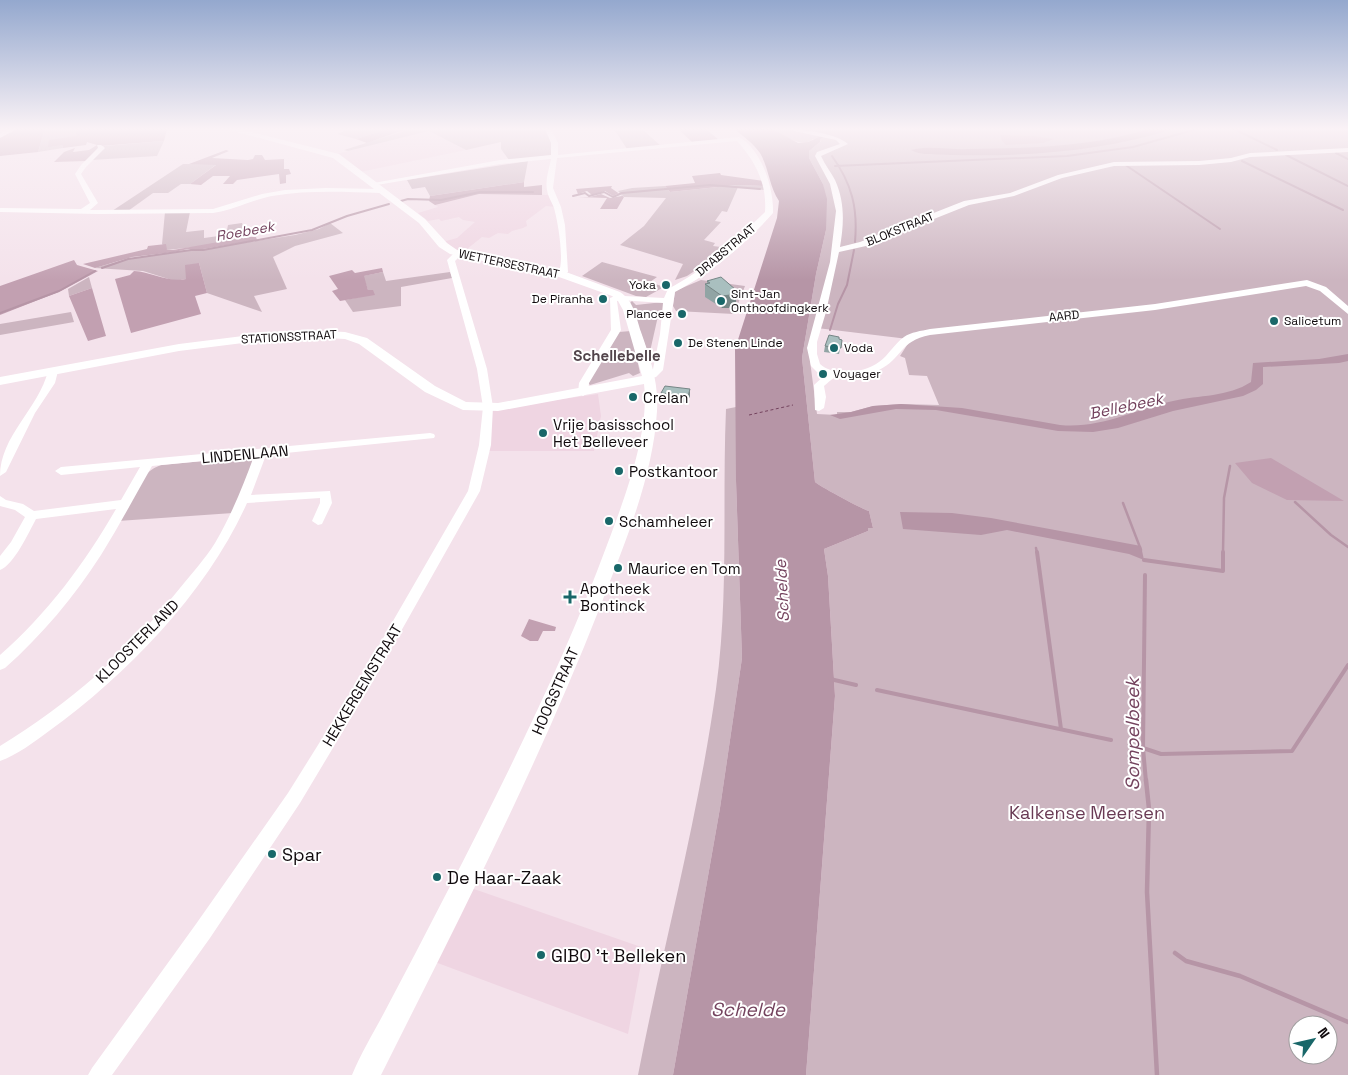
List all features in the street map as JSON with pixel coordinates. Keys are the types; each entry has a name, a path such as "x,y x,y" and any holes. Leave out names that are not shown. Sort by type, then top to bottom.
{"main road":[{"name":"WETTERSESTRAAT","path":"375,187 422,221 443,245 458,254 562,274 617,296"},
{"name":"HOOGSTRAAT","path":"366,1075 516,780 593,603 622,528 643,449 649,418 651,392 648,378"}],"street":[{"path":"81,179 94,203 84,212"},
{"path":"365,179 375,187"},
{"path":"0,210 84,212 213,211 230,208 259,197 284,192 375,187 413,179"},
{"path":"551,179 550,192 558,209 563,238 565,261 562,274"},
{"name":"DRABSTRAAT","path":"668,301 671,291 690,281 743,239 769,213 766,179"},
{"path":"820,408 821,397 818,386 833,374 818,368 813,362 812,357 815,329 822,312 840,216 839,203 831,179"},
{"name":"BLOKSTRAAT","path":"834,251 863,244 966,203 1012,195 1053,179"},
{"name":"HEKKERGEMSTRAAT","path":"99,1075 203,931 285,811 364,684 474,491 485,445 488,407 483,374 451,260 458,254"},
{"name":"AARD","path":"833,374 853,374 873,370 888,361 906,340 917,334 1154,307 1307,283 1323,290 1348,312"},
{"path":"583,393 584,383 616,330 613,300 617,296 668,301 665,334 658,370 648,378"},
{"name":"HOOGSTRAAT","path":"617,296 629,310 648,378"},
{"path":"616,330 634,329"},
{"name":"STATIONSSTRAAT","path":"0,381 170,348 225,341 342,335 363,341 430,389 463,406 488,407 583,393 648,378"},
{"path":"0,472 30,413 50,383 53,371"},
{"name":"LINDENLAAN","path":"61,471 430,436"},
{"name":"KLOOSTERLAND","path":"0,754 30,736 68,709 164,618 218,548 244,499 261,453"},
{"path":"0,664 66,594 89,563 148,463"},
{"path":"244,499 326,494 326,503 318,521"},
{"path":"1,502 19,507 32,516 123,504"},
{"path":"0,565 16,545 32,516"}],"shaded area":[{"path":"197,179 209,179 201,185 190,184"},
{"path":"227,179 243,179 237,180 233,184 223,184"},
{"path":"280,179 286,179 286,183 280,184"},
{"path":"693,179 751,179 764,181 764,186 737,185 670,192 665,186 695,183"},
{"path":"524,182 524,187 542,185 542,195 479,194 435,205 429,201 430,196"},
{"path":"612,186 611,188 619,193 613,196 605,191 592,195 587,191 578,194 576,189"},
{"path":"479,194 550,195 556,207 546,206 526,221 527,226 523,228 508,234 498,233 489,238 482,237 467,249 464,248 460,251 449,246 444,240 457,238 475,222 463,220 459,217 441,221 439,219 428,221 418,213 438,207 435,205"},
{"path":"601,194 610,198 621,195 624,197 617,209 600,209 607,198 578,197 590,197"},
{"path":"256,237 257,240 203,249 188,249 132,257 95,268 83,264 147,249 148,246 166,244 167,250 173,250"},
{"path":"74,260 77,265 98,271 61,291 0,315 0,286"},
{"path":"199,263 207,293 195,296 201,314 131,333 115,279 130,275 134,271 173,280 186,279 185,265"},
{"path":"382,268 383,272 364,276 368,290 373,290 375,295 340,301 332,291 338,289 329,276 352,270 355,273"},
{"path":"92,288 106,336 88,341 69,296"},
{"name":"Vrije basisschool Het Belleveer","path":"598,394 601,416 594,451 487,451 492,409"},
{"path":"1271,458 1344,501 1287,500 1252,483 1235,463"},
{"path":"529,619 556,627 555,631 543,631 538,641 530,641 521,636"},
{"name":"GIBO 't Belleken","path":"471,888 644,948 628,1034 435,962"}],"green space":[{"path":"160,179 197,179 190,184 181,184 168,193 153,193 128,211 112,211"},
{"path":"525,179 524,182 430,196 425,187 412,189 407,180"},
{"name":"Kalkense Meersen","path":"820,179 1348,179 1348,1075 806,1075 835,696 828,576 824,549 868,531 868,528 873,528 869,511 815,482 802,358 816,274 826,230 823,184","holes":["817,328 908,339 909,342 900,356 905,358 909,375 927,376 939,405 901,404 873,406 851,412 837,412 837,415 817,414 810,361 810,345"]},
{"path":"737,185 764,186 765,190 738,187 727,212 722,211 715,221 721,222 704,240 715,243 713,246 729,248 687,276 675,280 683,264 620,245 644,226 666,198 624,197 618,191 632,188 665,186 670,192"},
{"path":"165,212 190,212 186,232 204,230 204,238 226,235 228,225 242,223 247,237 204,246 167,250 162,244"},
{"path":"330,223 343,233 295,246 273,257 287,289 254,296 262,312 207,293 199,263 186,279 175,281 143,271 95,268 140,257 295,235 319,229"},
{"path":"602,262 657,277 650,282 664,287 646,297 636,296 582,276"},
{"path":"383,272 386,281 450,272 452,278 401,287 401,306 353,312 345,300 374,294 368,290 363,276"},
{"path":"89,277 92,288 69,296 68,289"},
{"path":"701,280 745,286 734,314 676,311 673,306 675,291"},
{"path":"632,301 636,305 663,302 664,313 658,316 649,356 630,303"},
{"path":"71,312 74,322 0,335 0,324"},
{"path":"631,331 640,373 633,376 629,373 590,385 588,383 619,332"},
{"path":"736,407 736,481 742,658 720,808 673,1075 638,1075 709,738 720,654 724,584 726,409"},
{"path":"246,457 252,459 253,463 233,513 118,521 140,481 146,474 161,465"}],"water":[{"name":"Schelde","path":"770,179 820,179 823,184 827,199 826,230 816,274 802,358 815,482 869,511 873,528 868,528 868,531 824,549 828,576 835,696 806,1075 673,1075 720,808 742,658 736,481 735,349 777,218 779,201"},
{"path":"1348,354 1348,361 1339,363 1263,367 1263,384 1256,390 1243,396 1173,411 1118,428 1093,432 1058,431 936,410 896,409 840,419 830,415 873,406 901,404 962,408 1060,425 1089,424 1103,422 1173,401 1223,393 1242,387 1251,382 1253,363 1319,359"},
{"path":"900,512 952,513 991,518 1141,546 1144,560 1129,554 1007,530 981,535 903,529"}],"building":[{"path":"721,277 736,290 731,292 730,295 722,296 705,284 710,283 707,281"},
{"path":"829,335 839,337 842,340 841,348 825,346"},
{"path":"665,386 690,389 688,396 661,393"}],"waterway":[{"path":"845,179 854,207 855,242"},
{"path":"1146,179 1220,229"},
{"path":"1279,179 1343,210"},
{"path":"1334,179 1348,186"},
{"name":"Roebeek","path":"573,196 585,193 589,196 604,192 613,197 622,193 710,185 760,189"},
{"name":"Roebeek","path":"401,201 408,199 441,200 480,192 533,192"},
{"name":"Roebeek","path":"102,268 128,259 203,250 312,230 347,216 389,204"},
{"path":"830,330 838,304 847,285 854,250"},
{"name":"Roebeek","path":"0,313 59,291 95,271"},
{"path":"1223,553 1224,498 1230,466"},
{"path":"1295,502 1331,535 1348,547"},
{"name":"Sompelbeek","path":"1123,503 1141,550"},
{"path":"1036,548 1037,553"},
{"path":"1037,552 1061,729"},
{"path":"1144,560 1223,571 1223,553"},
{"name":"Sompelbeek","path":"1143,748 1145,575"},
{"path":"1143,748 1161,754 1292,751 1348,665"},
{"name":"Sompelbeek","path":"830,679 856,685"},
{"name":"Sompelbeek","path":"877,690 1111,740"},
{"name":"Sompelbeek","path":"1143,748 1146,782"},
{"path":"1146,780 1149,809 1147,892 1157,1075"},
{"name":"Sompelbeek","path":"1175,953 1186,961 1240,976 1348,1022"}],"ferry route":[{"path":"749,415 793,405"}],"place":[{"name":"Yoka","path":"666,285"},
{"name":"De Piranha","path":"603,299"},
{"name":"Sint-Jan Onthoofdingkerk","path":"721,301"},
{"name":"Plancee","path":"682,314"},
{"name":"Salicetum","path":"1274,321"},
{"name":"De Stenen Linde","path":"678,343"},
{"name":"Voda","path":"834,348"},
{"name":"Voyager","path":"823,374"},
{"name":"Crelan","path":"633,397"},
{"name":"Vrije basisschool Het Belleveer","path":"543,433"},
{"name":"Postkantoor","path":"619,471"},
{"name":"Schamheleer","path":"609,521"},
{"name":"Maurice en Tom","path":"618,568"},
{"name":"Apotheek Bontinck","path":"570,597"},
{"name":"Spar","path":"272,854"},
{"name":"De Haar-Zaak","path":"437,877"},
{"name":"GIBO 't Belleken","path":"541,955"}],"district":[{"name":"Schellebelle","path":"617,355"}],"water label":[{"name":"Bellebeek","path":"1126,406"}]}
